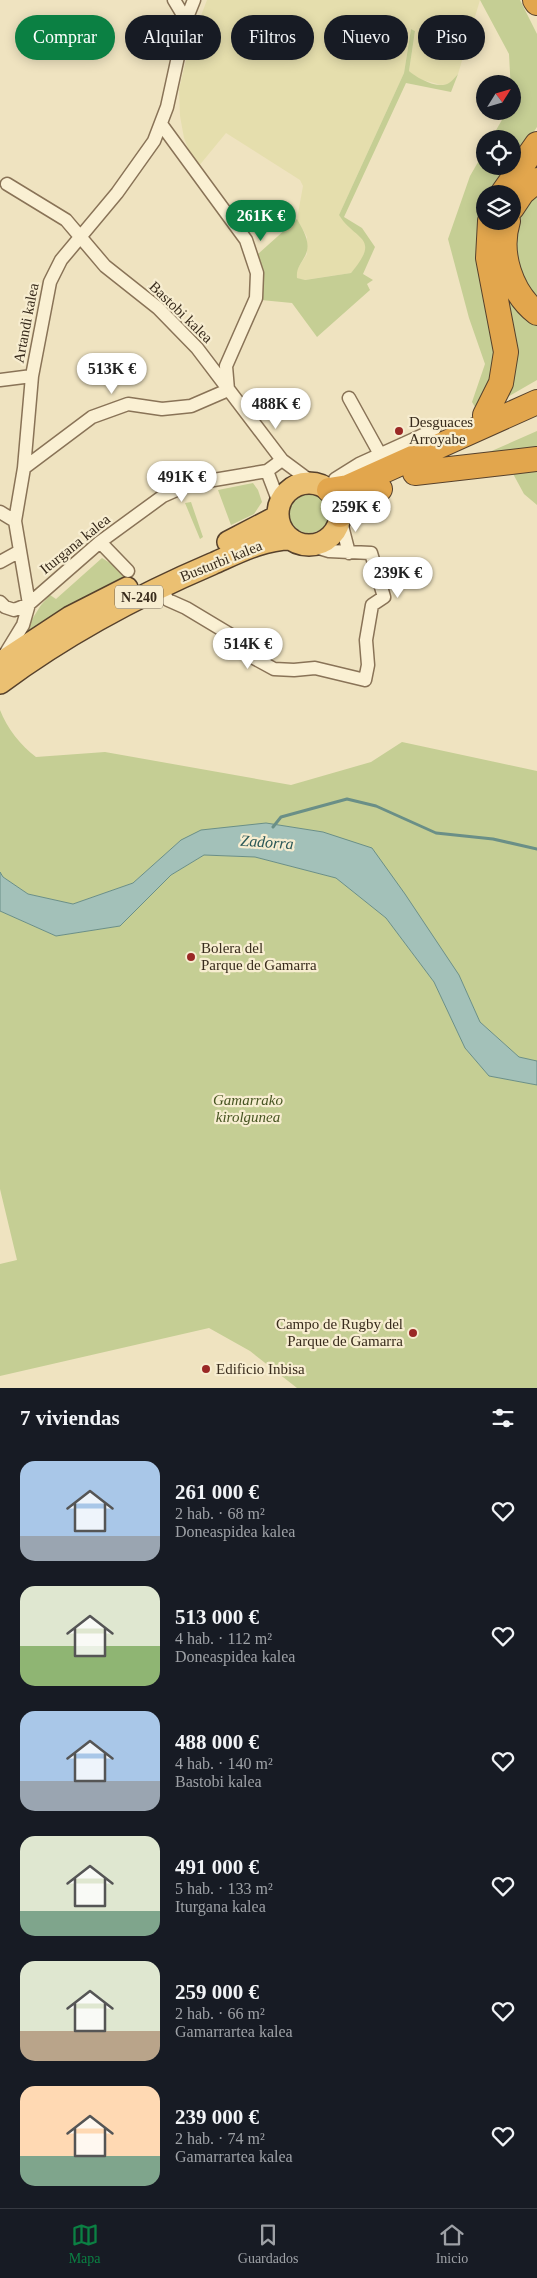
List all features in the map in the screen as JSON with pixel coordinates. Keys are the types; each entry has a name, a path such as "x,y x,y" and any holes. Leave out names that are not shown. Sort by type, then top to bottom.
{"highway":[{"path":"508,185 537,144"},
{"path":"521,194 537,180"},
{"path":"485,415 500,383 506,352 488,258 490,230"},
{"path":"507,230 505,246 507,263 521,297 537,313"},
{"path":"444,434 485,415 537,386"},
{"name":"N-240","path":"279,510 284,495 292,488 302,484 348,487 444,434 537,402"},
{"name":"N-240","path":"300,542 320,543 330,537 336,528 340,516 354,501 537,418"},
{"path":"415,473 537,459"},
{"path":"325,487 337,501 340,516"},
{"path":"279,510 280,524 300,542"},
{"name":"Busturbi kalea","path":"0,663 70,617 119,591 242,536 279,510"},
{"name":"Busturbi kalea","path":"0,683 74,633 259,544 300,542"}],"street":[{"path":"174,0 183,15"},
{"name":"Artandi kalea","path":"188,15 194,0"},
{"name":"Artandi kalea","path":"0,663 23,624 29,604 15,521 24,468 32,376 50,282 61,260 117,193 154,141 167,107 177,60"},
{"path":"24,468 92,417 128,404 162,409 190,406 228,390 226,366 256,298 257,273 246,240 160,124"},
{"name":"Bastobi kalea","path":"7,184 66,220 105,266 158,308 197,348 282,460 325,487"},
{"path":"0,380 32,376"},
{"path":"349,398 381,456"},
{"path":"325,487 359,464 444,434"},
{"name":"Iturgana kalea","path":"29,604 100,542 163,496 190,484 267,471 282,460"},
{"path":"267,471 279,510"},
{"path":"0,512 15,521"},
{"path":"340,516 349,553"},
{"path":"100,542 128,571"},
{"path":"162,591 168,600 186,608 236,638 243,652 274,669 315,668 366,680 368,665 366,640 372,606 384,597 370,553 329,551 300,542"},
{"path":"0,562 20,551"},
{"path":"0,602 5,607 14,610 29,604"}],"shaded area":[{"path":"207,0 480,0 476,15 418,15 418,60 462,60 458,74 449,84 441,85 416,78 409,71 415,31 411,29 408,48 408,15 324,15 324,60 406,60 404,73 339,215 364,239 366,248 361,261 351,273 304,280 296,278 296,271 307,254 307,237 297,219 303,186 300,180 226,133 198,167 192,158 184,138 180,116 179,89 186,60 221,60 221,15 201,15"}],"green space":[{"path":"480,0 520,0 537,34 537,127 521,151 521,130 496,130 502,120 521,120 521,75 510,75 509,54"},
{"path":"411,29 415,31 409,71 422,80 444,85 449,83 458,74 451,92 406,83 344,217 362,228 375,247 363,274 373,280 367,284 370,290 317,337 292,303 261,300 263,272 258,254 297,219 306,237 308,246 298,269 297,278 305,280 351,273 360,261 365,245 363,240 339,215 404,73 406,60 408,60"},
{"path":"476,166 476,175 505,175 498,185 476,185 476,230 488,230 496,334 494,378 475,407 472,402 485,364 469,318 448,239 470,176"},
{"path":"537,189 537,303 513,261 515,230 521,230 521,212"},
{"path":"503,230 506,230 537,320 537,380 499,402 504,300"},
{"path":"537,431 537,451 487,453"},
{"path":"537,468 537,505 524,494 511,470"},
{"path":"253,483 258,490 262,502 254,514 231,525 218,490"},
{"path":"313,493 320,496 326,502 329,513 328,521 320,530 313,533 305,533 298,530 290,521 289,509 292,502 301,494"},
{"path":"191,502 203,537 200,539 185,503"},
{"path":"102,558 131,576 74,604 21,637 41,605 50,595 56,599"},
{"path":"0,710 15,736 36,757 105,752 291,785 371,762 402,742 537,771 537,1061 519,1057 480,1022 459,975 405,894 323,832 266,823 181,840 133,883 73,904 28,894 3,877 0,872"},
{"name":"Gamarrako kirolgunea","path":"204,855 255,857 336,878 386,918 434,982 465,1048 489,1076 537,1085 537,1388 297,1388 250,1351 209,1328 0,1376 0,1264 17,1260 0,1189 0,911 56,936 120,926 171,875"}],"water":[{"name":"Zadorra","path":"266,823 323,832 372,848 459,975 480,1022 519,1057 537,1061 537,1085 489,1076 465,1048 434,982 386,918 336,878 255,857 204,855 171,875 120,926 56,936 0,911 0,872 3,877 28,894 73,904 133,883 181,840 201,830"}],"waterway":[{"name":"Zadorra","path":"273,827 281,817 347,799 376,806 436,833 493,839 537,849"}],"place":[{"name":"Desguaces Arroyabe","path":"399,431"},
{"name":"Bolera del Parque de Gamarra","path":"191,957"},
{"name":"Campo de Rugby del Parque de Gamarra","path":"413,1333"},
{"name":"Edificio Inbisa","path":"206,1369"}]}
